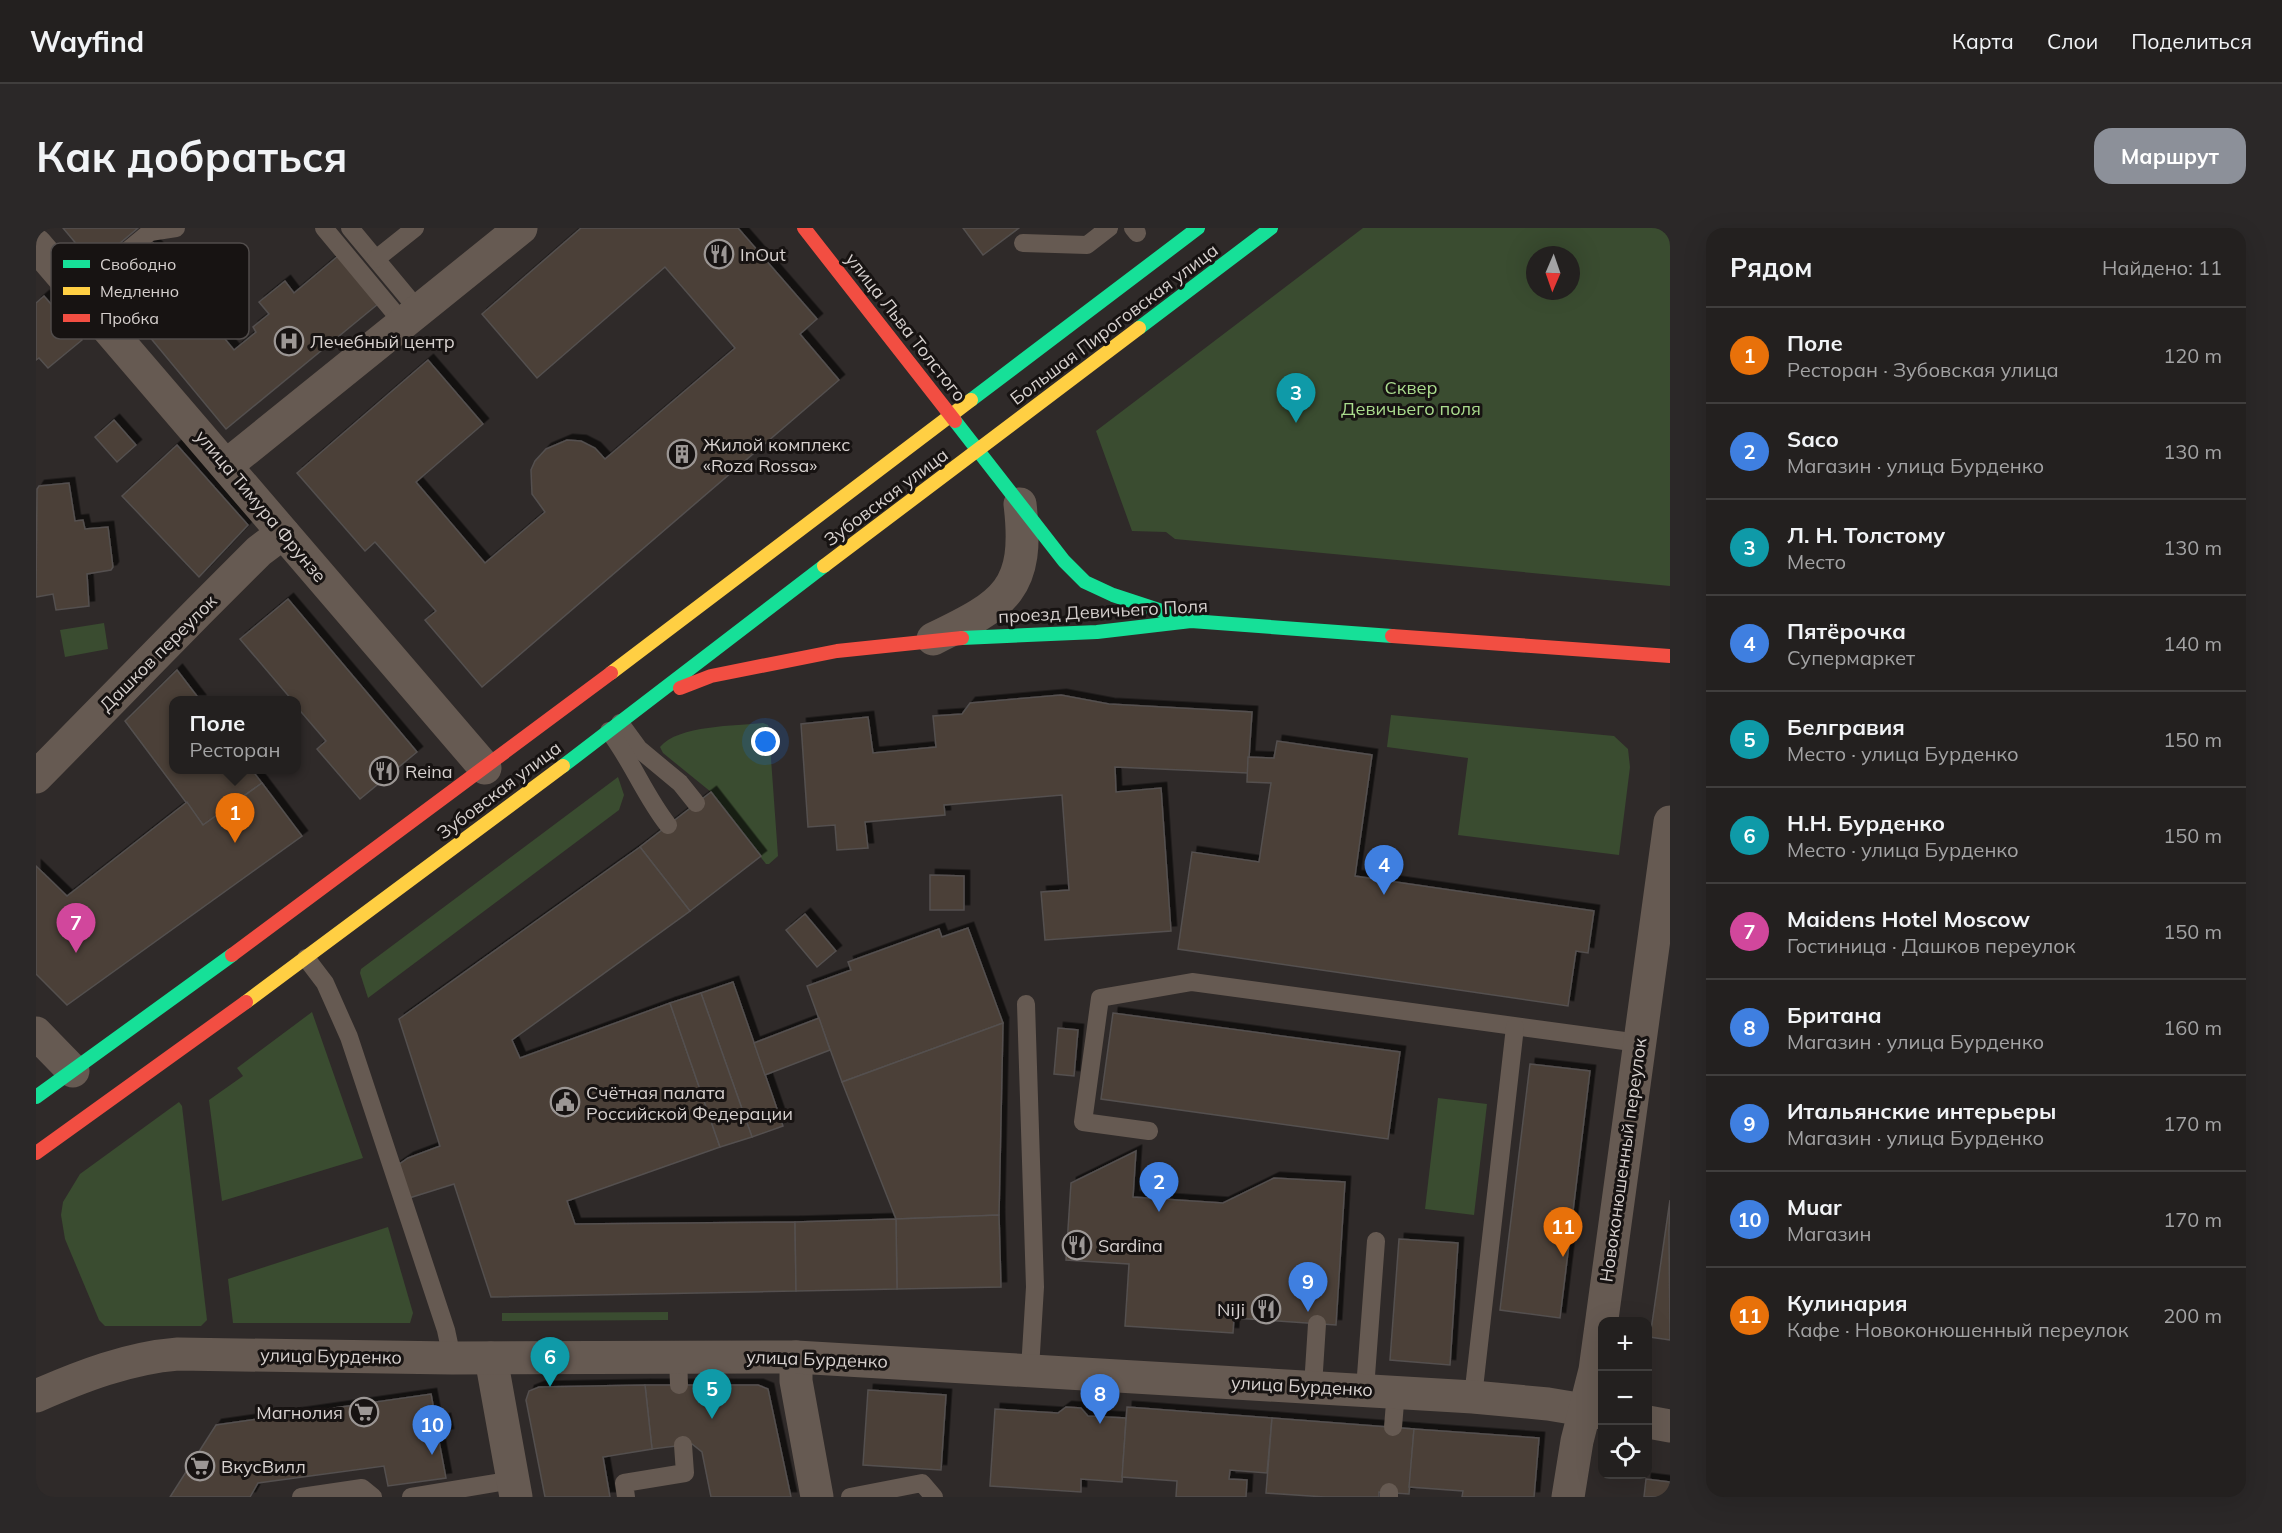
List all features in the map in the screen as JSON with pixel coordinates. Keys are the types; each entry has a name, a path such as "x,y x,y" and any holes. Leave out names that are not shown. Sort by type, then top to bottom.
{"main road":[{"name":"улица Льва Толстого","path":"804,228 979,449 1064,561 1085,582 1113,595 1191,621"},
{"name":"Большая Пироговская улица","path":"950,413 1198,228"},
{"name":"Большая Пироговская улица","path":"979,449 1271,228"},
{"name":"Зубовская улица","path":"36,1097 485,768 950,413"},
{"name":"Зубовская улица","path":"36,1154 306,958 653,699 719,645 979,449"},
{"name":"проезд Девичьего Поля","path":"653,699 711,676 775,661 933,639 1096,632 1191,621 1670,656"},
{"path":"268,944 269,932 276,923"},
{"path":"279,960 291,964 306,958"}],"street":[{"path":"227,465 521,228"},
{"name":"улица Тимура Фрунзе","path":"36,245 51,263"},
{"name":"улица Тимура Фрунзе","path":"116,339 485,768"},
{"path":"933,639 969,622 998,601 1014,583 1022,559 1024,536 1020,504"},
{"name":"Дашков переулок","path":"36,777 196,613 259,551 283,533"},
{"name":"Новоконюшенный переулок","path":"1568,1497 1594,1412 1595,1370 1640,1044 1661,954 1670,822"},
{"path":"37,1035 73,1071"},
{"name":"улица Бурденко","path":"36,1396 123,1362 150,1356 178,1354 491,1358 678,1370 796,1357 1473,1396 1594,1412"},
{"path":"796,1357 796,1381 817,1497"},
{"path":"491,1358 515,1489"},
{"path":"1652,1423 1670,1426"}],"lane":[{"path":"137,243 150,232 176,228"},
{"path":"324,228 411,317"},
{"path":"350,228 376,259 411,317"},
{"path":"376,259 415,228"},
{"path":"1023,243 1087,245 1109,228"},
{"path":"615,727 681,783 696,803"},
{"path":"615,727 654,807 668,825"},
{"path":"306,958 325,983 349,1037 446,1329 452,1358"},
{"path":"1149,1131 1083,1122 1100,998 1192,982 1640,1044"},
{"path":"1026,1004 1035,1287 1030,1369"},
{"path":"1473,1396 1515,1027"},
{"path":"1376,1241 1381,1390 1393,1427"},
{"path":"1313,1386 1317,1324"},
{"path":"626,1497 624,1483 684,1473 683,1445"},
{"path":"850,1497 922,1483 934,1497"},
{"path":"301,1497 362,1488 373,1497"},
{"path":"411,1497 515,1489"}],"green space":[{"name":"Сквер Девичьего поля","path":"1363,228 1670,228 1670,586 1175,539 1166,532 1132,531 1096,431"},
{"path":"104,623 108,649 65,657 60,630"},
{"path":"1391,715 1614,736 1628,749 1630,767 1619,855 1458,835 1468,758 1387,747"},
{"path":"763,723 768,725 769,731 778,856 769,864 766,864 711,792 663,753 660,747 680,734 723,726"},
{"path":"618,777 624,795 619,810 368,998 360,973 361,969"},
{"path":"312,1012 363,1158 222,1201 209,1100 243,1076 237,1068"},
{"path":"1438,1098 1487,1104 1474,1215 1425,1209"},
{"path":"179,1102 182,1106 207,1320 201,1326 105,1326 99,1320 65,1239 61,1215 63,1202 80,1174"},
{"path":"388,1227 413,1313 410,1323 233,1323 228,1279"},
{"path":"668,1312 668,1320 502,1321 502,1313"}],"building":[{"path":"63,228 138,228 120,243 76,243"},
{"name":"Жилой комплекс «Roza Rossa»","path":"581,228 738,228 817,319 800,334 839,380 482,687 425,620 436,611 375,542 365,551 297,473 428,360 483,424 416,482 485,563 545,512 532,494 531,470 535,461 546,449 567,440 581,441 595,448 605,459 735,348 665,267 537,378 482,314"},
{"path":"963,228 1019,228 983,255"},
{"name":"Лечебный центр","path":"338,256 378,304 226,429 151,339 225,339 234,350 256,332 253,327 269,314 259,302 285,281 294,293"},
{"path":"44,296 51,304 51,339 82,340 48,368 39,358 36,360 36,303"},
{"path":"114,420 136,445 117,462 95,437"},
{"path":"177,445 248,525 199,577 122,496"},
{"path":"69,483 75,521 83,520 85,529 108,527 113,567 111,570 87,574 89,606 56,610 53,594 36,597 37,489 39,486"},
{"path":"288,599 417,752 360,799 317,749 326,741 301,712 301,696 289,696 240,639"},
{"path":"177,670 197,696 169,696 169,774 255,774 262,783 203,825 125,721"},
{"path":"1061,695 1109,704 1252,712 1248,773 1115,767 1116,792 1161,788 1171,931 1045,940 1041,892 1069,890 1062,795 944,805 945,815 865,822 868,848 837,850 835,825 808,827 801,724 868,717 873,753 936,747 933,716 962,714 970,703"},
{"path":"1277,741 1372,755 1355,876 1594,911 1588,953 1576,951 1568,1006 1178,949 1192,852 1259,862 1271,783 1247,782 1248,757 1274,758"},
{"path":"262,783 302,836 67,1005 36,974 36,866 67,896 187,802 203,825"},
{"path":"711,792 761,856 690,911 640,847"},
{"name":"Счётная палата Российской Федерации","path":"640,847 690,911 512,1040 520,1058 670,1003 720,1147 567,1201 575,1224 795,1222 796,1291 491,1297 454,1184 406,1199 395,1167 408,1158 440,1146 399,1019"},
{"path":"930,875 964,876 964,910 930,910"},
{"path":"805,914 836,951 817,967 786,930"},
{"path":"968,928 1003,1023 842,1082 807,986 851,970 848,962 939,929 942,937"},
{"path":"733,982 783,1126 752,1137 701,993"},
{"path":"701,993 752,1137 720,1147 670,1003"},
{"path":"1113,1013 1400,1052 1388,1139 1101,1099"},
{"path":"819,1018 830,1050 765,1075 754,1043"},
{"path":"1003,1023 999,1215 896,1219 842,1082"},
{"path":"1058,1028 1078,1030 1074,1076 1054,1074"},
{"path":"1530,1064 1590,1071 1560,1318 1500,1310"},
{"path":"1136,1151 1133,1197 1223,1203 1274,1178 1345,1182 1336,1325 1234,1318 1233,1333 1125,1326 1129,1264 1066,1260 1071,1183"},
{"path":"1670,1200 1670,1340 1652,1337 1652,1323"},
{"path":"999,1215 1001,1287 897,1289 896,1219"},
{"path":"896,1219 897,1289 796,1291 795,1222"},
{"path":"1399,1239 1458,1243 1450,1365 1390,1360"},
{"path":"645,1385 758,1385 768,1389 791,1497 711,1497 702,1452 692,1444 652,1449"},
{"path":"645,1385 652,1449 603,1457 610,1497 545,1497 526,1400 529,1391 539,1387"},
{"path":"868,1390 946,1395 941,1470 863,1465"},
{"path":"431,1394 436,1421 445,1419 448,1434 438,1436 446,1478 388,1486 384,1466 258,1483 250,1497 170,1497 216,1425"},
{"path":"1066,1407 1081,1408 1088,1416 1126,1418 1122,1482 1081,1479 1081,1492 990,1486 995,1409 1058,1413"},
{"path":"1127,1407 1272,1418 1267,1473 1230,1470 1229,1479 1247,1480 1246,1497 1176,1497 1177,1481 1122,1477"},
{"path":"1272,1418 1414,1429 1409,1494 1379,1492 1379,1497 1325,1497 1266,1493"},
{"path":"1414,1429 1539,1438 1534,1497 1462,1497 1463,1491 1409,1487"},
{"path":"1646,1479 1670,1482 1670,1497 1644,1497"}],"traffic: fast":[{"path":"971,400 1198,228"},
{"path":"1139,328 1271,228"},
{"path":"955,421 1064,561 1085,582 1113,595 1183,618"},
{"path":"563,766 824,566"},
{"path":"962,638 1097,632 1191,621 1392,636"},
{"path":"36,1097 232,955"}],"traffic: slow":[{"path":"824,566 1139,328"},
{"path":"611,673 971,400"},
{"path":"246,1002 563,766"}],"traffic: jam":[{"path":"804,228 955,421"},
{"path":"1392,636 1670,656"},
{"path":"680,688 711,676 837,651 962,638"},
{"path":"232,955 611,673"},
{"path":"36,1153 246,1002"}],"place":[{"name":"InOut","path":"719,254"},
{"name":"Лечебный центр","path":"289,341"},
{"name":"Л. Н. Толстому","path":"1296,423"},
{"name":"Жилой комплекс «Roza Rossa»","path":"682,454"},
{"name":"Reina","path":"384,771"},
{"name":"Поле","path":"235,843"},
{"name":"Пятёрочка","path":"1384,895"},
{"name":"Maidens Hotel Moscow","path":"76,953"},
{"name":"Счётная палата Российской Федерации","path":"565,1102"},
{"name":"Saco","path":"1159,1212"},
{"name":"Sardina","path":"1077,1245"},
{"name":"Кулинария","path":"1563,1257"},
{"name":"NiJi","path":"1266,1309"},
{"name":"Итальянские интерьеры","path":"1308,1312"},
{"name":"Н.Н. Бурденко","path":"550,1387"},
{"name":"Магнолия","path":"364,1412"},
{"name":"Белгравия","path":"712,1419"},
{"name":"Британа","path":"1100,1424"},
{"name":"Muar","path":"432,1455"},
{"name":"ВкусВилл","path":"200,1466"}]}
